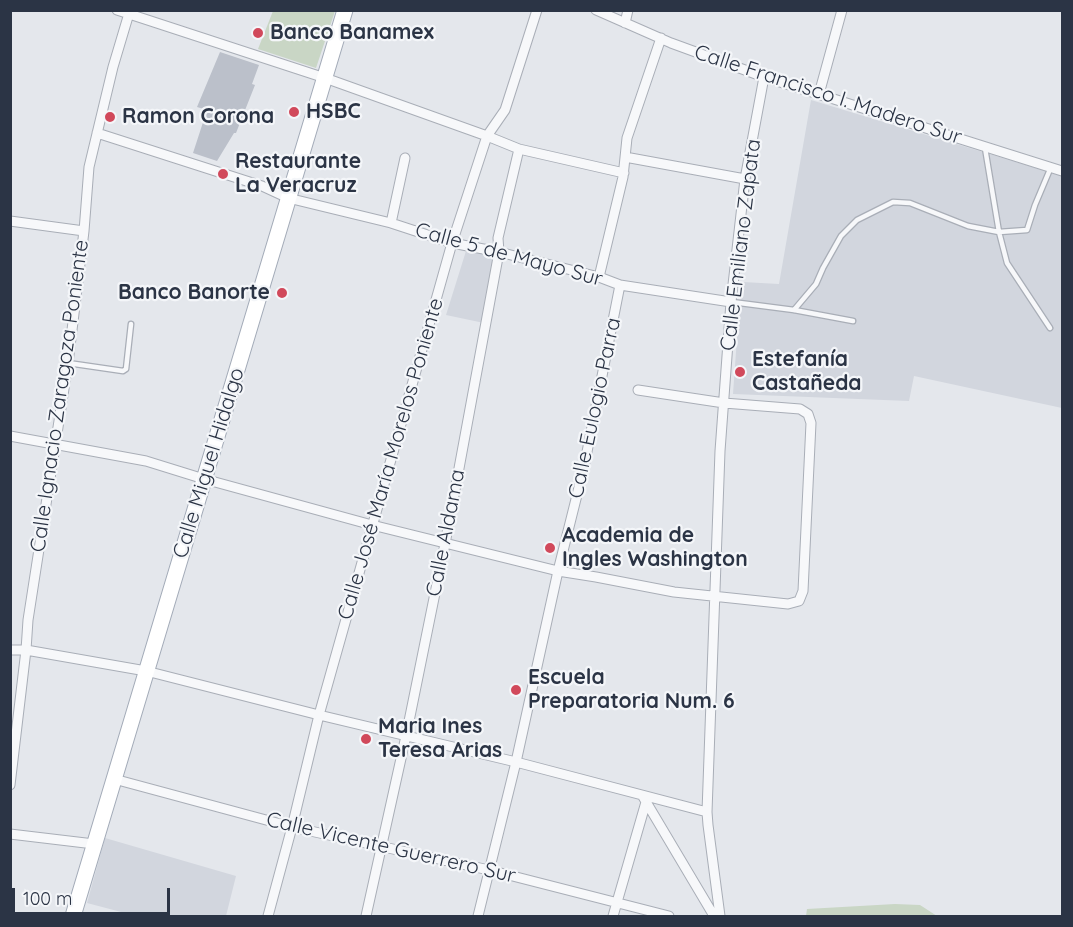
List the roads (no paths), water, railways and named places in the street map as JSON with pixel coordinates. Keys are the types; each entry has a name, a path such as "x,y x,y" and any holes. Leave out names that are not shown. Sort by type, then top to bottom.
{"main road":[{"name":"Calle Miguel Hidalgo","path":"73,916 345,10"}],"street":[{"path":"117,10 129,12 326,78 519,149 624,173"},
{"name":"Calle José María Morelos Poniente","path":"268,916 319,715 452,243 487,136 505,110 537,10"},
{"name":"Calle Francisco I. Madero Sur","path":"596,10 661,38 764,77 1062,171"},
{"path":"625,23 628,10"},
{"path":"819,94 842,10"},
{"name":"Calle Ignacio Zaragoza Poniente","path":"10,785 28,620 68,363 84,231 89,167 129,12"},
{"path":"599,277 624,173 627,138 661,38"},
{"name":"Calle Emiliano Zapata","path":"720,916 708,812 720,451 731,302 745,179 764,77"},
{"name":"Calle 5 de Mayo Sur","path":"97,133 262,186 288,198 391,223 452,243 499,252 599,277 620,285 731,302"},
{"name":"Calle Aldama","path":"366,916 445,544 499,252 498,238 519,149"},
{"path":"625,157 745,179"},
{"path":"391,223 405,158"},
{"path":"10,221 84,231"},
{"name":"Calle Eulogio Parra","path":"478,916 584,467 620,285"},
{"path":"10,436 146,461 372,525 558,571 674,592 788,604 799,601 803,591 811,423 808,414 800,409 724,403 638,390"},
{"path":"10,650 26,650 146,671 516,762 644,799 708,812"},
{"name":"Calle Vicente Guerrero Sur","path":"114,779 292,826 489,870 669,916"},
{"path":"613,916 644,799"},
{"path":"644,799 714,916"},
{"path":"10,834 94,844"}],"lane":[{"path":"985,147 999,232 1007,263 1050,328"},
{"path":"794,310 816,284 841,236 857,220 893,202 910,203 968,226 999,232 1027,230 1051,167"},
{"path":"731,302 854,321"},
{"path":"68,363 123,371 126,369 131,324"}],"place":[{"name":"Banco Banamex","path":"258,33"},
{"name":"HSBC","path":"294,112"},
{"name":"Ramon Corona","path":"110,117"},
{"name":"Restaurante La Veracruz","path":"223,174"},
{"name":"Banco Banorte","path":"282,293"},
{"name":"Estefanía Castañeda","path":"740,372"},
{"name":"Academia de Ingles Washington","path":"550,548"},
{"name":"Escuela Preparatoria Num. 6","path":"516,690"},
{"name":"Maria Ines Teresa Arias","path":"366,739"}]}
